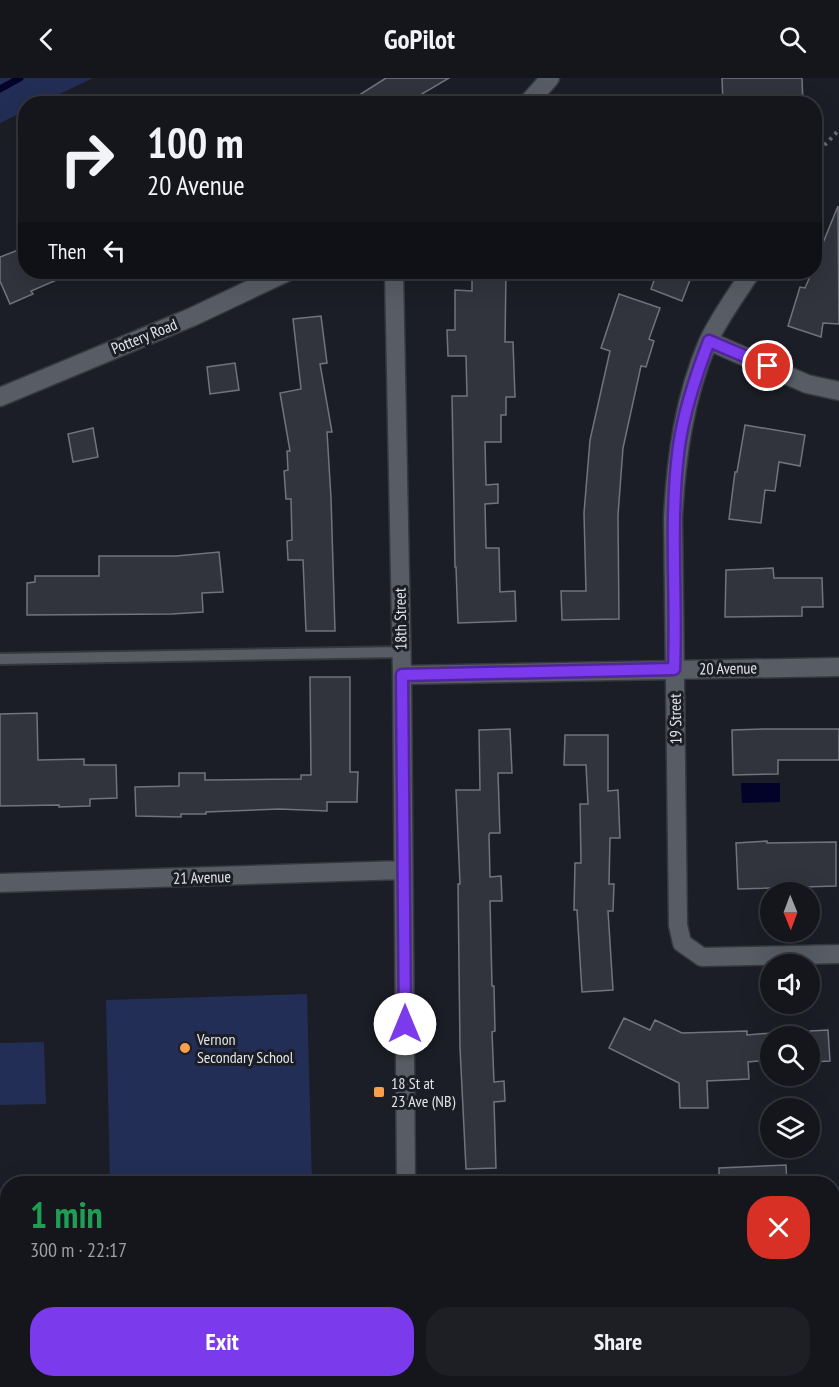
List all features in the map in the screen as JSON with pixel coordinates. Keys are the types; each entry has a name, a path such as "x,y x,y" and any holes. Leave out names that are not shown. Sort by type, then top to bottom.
{"street":[{"path":"534,96 550,78"},
{"name":"Pottery Road","path":"0,397 192,317 272,279"},
{"name":"18th Street","path":"394,279 402,675 406,1176"},
{"name":"19 Street","path":"747,279 709,341 688,401 675,474 674,669 678,925 682,943 702,957 839,954"},
{"path":"709,341 807,384 839,391"},
{"name":"20 Avenue","path":"402,675 839,666"},
{"name":"21 Avenue","path":"0,883 403,870"}],"lane":[{"path":"0,659 401,652"}],"path":[{"path":"822,148 839,130"}],"shaded area":[{"path":"0,78 93,78 56,96 18,96 18,114 0,123"},
{"path":"741,783 780,783 780,802 742,803"},
{"path":"307,994 312,1176 110,1176 106,1000"},
{"path":"44,1042 46,1104 0,1105 0,1043"}],"building":[{"path":"386,78 449,78 419,96 358,96"},
{"path":"722,78 802,78 803,96 723,96"},
{"path":"838,206 839,324 823,323 821,337 788,326 800,287 805,288 809,279 822,279 822,245"},
{"path":"18,250 18,279 59,279 31,291 33,294 10,304 0,281 0,257"},
{"path":"472,279 506,279 505,342 513,342 515,397 506,397 506,415 501,415 501,442 485,442 486,485 498,484 498,503 485,504 486,548 499,548 500,592 515,591 516,621 458,623 452,396 467,396 466,356 448,356 447,330 455,330 455,290 472,291"},
{"path":"655,279 690,279 682,301 651,289"},
{"path":"619,294 660,308 649,339 654,341 646,367 641,366 623,448 618,515 619,619 562,620 561,591 586,591 584,513 590,440 610,351 601,348"},
{"path":"321,316 327,363 320,364 332,432 327,432 335,631 306,631 303,560 288,560 287,541 292,540 291,499 286,499 284,471 288,470 287,451 290,451 280,393 301,389 293,319"},
{"path":"235,363 239,390 210,394 207,367"},
{"path":"745,425 805,435 800,466 779,462 775,491 765,490 761,523 729,519 735,472 737,472"},
{"path":"93,428 98,457 73,462 68,434"},
{"path":"219,552 223,592 202,593 203,612 27,615 27,583 35,582 35,576 99,576 99,556 176,556"},
{"path":"773,568 774,578 822,578 823,607 802,607 802,616 725,617 726,570"},
{"path":"310,677 350,677 350,772 358,772 357,802 327,802 327,811 279,809 181,814 181,817 136,816 135,787 179,786 179,773 205,773 205,780 301,779 301,775 311,775"},
{"path":"37,713 38,760 84,759 84,765 116,765 117,798 90,799 90,806 0,806 0,714"},
{"path":"510,729 512,773 498,773 500,833 489,835 490,877 501,876 502,901 490,901 495,1031 492,1032 494,1082 504,1081 505,1101 494,1102 496,1168 466,1169 460,1048 458,884 460,884 456,790 480,790 479,730"},
{"path":"839,729 839,760 778,760 778,774 733,775 732,730"},
{"path":"565,735 608,735 608,791 618,790 620,838 610,838 609,884 614,884 613,911 608,911 613,990 582,992 577,910 574,910 575,863 581,863 580,804 588,804 586,765 564,765"},
{"path":"836,842 836,886 820,886 820,882 760,882 760,888 738,889 736,843"},
{"path":"624,1018 650,1030 655,1020 682,1033 747,1031 747,1035 760,1034 760,1061 748,1062 749,1079 707,1081 708,1108 680,1108 679,1083 609,1048"},
{"path":"820,1030 828,1030 830,1061 820,1062"},
{"path":"786,1165 787,1176 719,1176 719,1168"}],"waterway":[{"path":"0,89 20,78"}],"place":[{"name":"Vernon Secondary School","path":"185,1048"},
{"name":"18 St at 23 Ave (NB)","path":"379,1092"}],"route":[{"path":"405,1024 402,675 674,669 674,485 679,443 696,375 709,341 768,366"}]}
